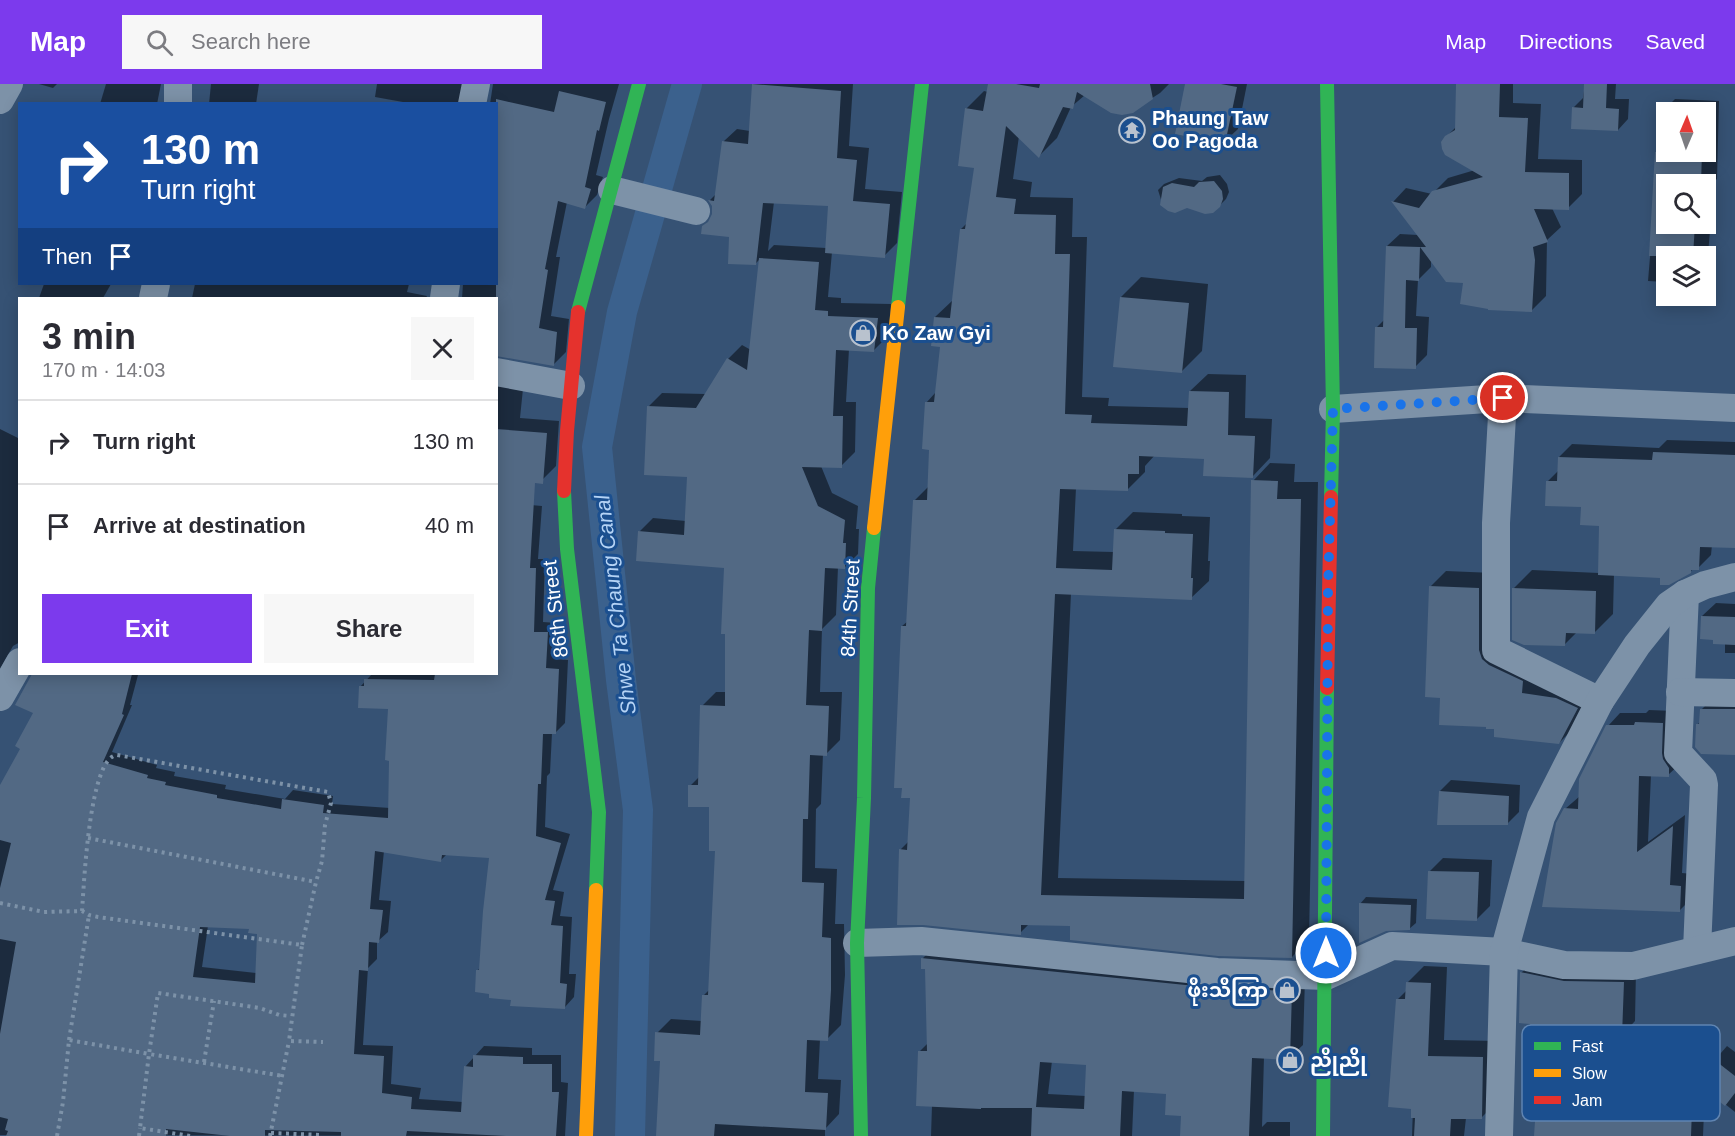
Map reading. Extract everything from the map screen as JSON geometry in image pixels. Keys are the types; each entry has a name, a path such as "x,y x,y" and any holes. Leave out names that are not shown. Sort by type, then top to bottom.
{"main road":[{"name":"86th Street","path":"586,1136 599,812 564,508 567,431 578,312 639,84"},
{"name":"84th Street","path":"861,1136 857,943 864,798 868,588 922,84"},
{"path":"1323,1136 1328,602 1333,409 1327,84"}],"street":[{"path":"0,100 9,84"},
{"path":"178,84 178,102"},
{"path":"472,102 476,84"},
{"path":"612,190 696,211"},
{"path":"498,372 571,386"},
{"path":"1333,409 1503,398 1735,408"},
{"path":"1503,398 1496,523 1496,650 1600,701"},
{"path":"1499,1136 1504,952 1541,817 1600,701 1637,645 1669,605 1685,594 1705,585 1735,577"},
{"path":"1685,594 1678,753 1703,780 1704,785 1697,950"},
{"path":"0,697 18,666"},
{"path":"1680,692 1735,693"},
{"path":"857,943 921,941 1217,972 1326,976 1392,946 1504,952 1564,965 1633,966 1735,941"}],"path":[{"path":"82,911 88,838 98,783 106,760 112,756 328,792 331,803 325,825 322,861 302,945 289,1041 271,1134 321,1135"},
{"path":"88,838 316,882"},
{"path":"0,903 44,912 82,911 88,915 302,945"},
{"path":"57,1136 88,915"},
{"path":"139,1136 158,993 260,1008 279,1015 291,1016"},
{"path":"204,1062 214,1001"},
{"path":"69,1040 283,1076"},
{"path":"289,1041 323,1042"},
{"path":"140,1128 190,1136"}],"building":[{"path":"752,84 841,91 837,158 857,160 853,201 890,204 885,258 825,253 828,206 763,203 756,265 728,264 729,237 701,234 702,226 708,222 712,214 712,206 708,200 714,201 722,141 748,144"},
{"path":"988,84 1016,84 1039,88 1040,84 1150,84 1153,99 1133,113 1122,115 1111,113 1077,92 1073,109 1063,107 1039,158 1006,126 996,197 1016,199 1014,214 1056,215 1055,254 1070,254 1065,414 1092,415 1091,423 1187,426 1189,391 1229,392 1228,435 1255,436 1253,478 1203,476 1204,459 1139,456 1139,474 1128,474 1128,491 1060,489 1056,568 1112,570 1114,529 1193,534 1192,600 1055,594 1041,895 1244,899 1251,480 1278,481 1277,499 1301,499 1292,958 1218,956 1070,940 1070,926 1021,925 1021,935 923,925 897,925 899,849 907,850 910,798 901,798 902,788 894,788 901,626 906,626 913,500 927,500 929,450 922,449 925,402 934,402 940,347 931,346 934,317 950,318 960,229 965,229 974,168 958,166 965,108 983,111"},
{"path":"1185,84 1221,84 1237,87 1225,144 1175,134"},
{"path":"1456,84 1500,84 1499,117 1528,118 1525,172 1569,173 1569,210 1534,209 1548,242 1533,247 1535,260 1532,312 1488,310 1460,304 1463,283 1446,282 1420,247 1426,247 1391,201 1419,208 1432,191 1483,177 1445,155 1442,149 1441,142 1445,136 1455,130"},
{"path":"1584,84 1607,84 1606,108 1619,109 1618,131 1571,129 1572,107 1583,108"},
{"path":"559,91 606,102 599,131 597,130 585,187 591,189 585,209 558,201 545,269 548,270 539,328 557,332 554,366 498,356 496,285 498,285 498,102 496,99 554,112"},
{"path":"1655,152 1656,162 1702,162 1701,174 1656,174 1656,234 1694,234 1694,246 1656,246 1656,256 1649,256"},
{"path":"1214,181 1222,191 1223,199 1220,207 1213,213 1205,214 1187,208 1175,213 1160,205 1163,187 1172,183 1194,187 1199,182"},
{"path":"1386,246 1420,247 1419,281 1406,280 1405,328 1417,328 1416,369 1374,368 1375,327 1383,327"},
{"path":"759,258 819,262 815,310 828,311 828,316 878,318 874,352 836,350 833,416 843,416 842,468 802,467 818,506 845,520 843,543 846,543 845,569 825,568 822,631 809,630 806,705 829,706 827,756 810,755 808,819 803,819 802,882 824,883 822,937 831,938 828,1041 807,1040 805,1092 828,1093 826,1130 715,1124 714,1136 656,1136 660,1061 654,1061 655,1032 700,1035 702,995 708,995 715,851 709,851 709,807 688,807 688,785 698,785 700,705 725,706 725,634 721,634 724,568 636,561 638,531 684,535 687,477 644,475 647,406 696,408 727,358 747,370"},
{"path":"1120,297 1189,303 1182,373 1113,367"},
{"path":"498,429 547,433 543,484 535,483 530,568 536,568 534,632 548,632 546,668 559,669 556,734 543,734 536,836 561,843 545,900 555,901 551,925 563,926 560,983 567,984 565,1009 510,1006 511,1000 489,998 489,994 475,992 489,858 442,855 441,862 375,851 370,909 383,910 379,943 369,942 368,971 359,970 354,1054 384,1056 382,1093 412,1097 411,1109 461,1112 464,1066 473,1067 473,1055 523,1057 523,1064 552,1064 552,1092 559,1092 556,1136 407,1131 406,1136 341,1136 341,1132 265,1130 265,1136 230,1136 166,1129 166,1136 6,1136 8,1119 0,1117 0,1034 16,942 0,939 0,888 11,843 0,840 0,785 20,749 15,746 33,713 15,705 31,675 132,675 122,714 124,715 103,762 148,775 147,778 166,782 165,785 217,795 217,798 281,809 282,799 324,805 323,813 388,818 389,761 385,760 388,709 358,708 359,686 364,686 364,679 434,680 435,675 498,675","holes":["200,927 249,929 248,933 257,934 255,983 193,977"]},
{"path":"1653,452 1735,455 1735,548 1700,547 1699,570 1691,570 1691,573 1669,585 1660,585 1660,578 1598,575 1599,526 1580,525 1581,507 1545,506 1546,481 1557,481 1558,457 1652,460"},
{"path":"1429,586 1479,588 1479,650 1482,659 1489,665 1523,681 1522,693 1556,698 1578,708 1559,744 1494,737 1494,729 1486,729 1486,727 1439,725 1440,698 1425,697"},
{"path":"1512,588 1596,591 1595,634 1566,633 1565,646 1524,645 1512,640"},
{"path":"1701,616 1735,617 1735,645 1713,644 1713,640 1700,639"},
{"path":"1700,709 1735,709 1735,755 1701,754 1695,747 1696,724 1699,724"},
{"path":"1635,722 1663,723 1662,753 1669,768 1669,777 1639,776 1637,852 1673,826 1670,885 1681,886 1680,912 1542,907 1556,823 1564,808 1578,809 1579,779 1606,725 1634,725"},
{"path":"1439,791 1509,796 1508,825 1437,825"},
{"path":"1428,871 1479,872 1477,921 1426,919"},
{"path":"1359,903 1411,905 1410,930 1386,931 1359,943"},
{"path":"921,958 1215,988 1292,991 1290,1060 1252,1058 1249,1136 1180,1136 1181,1116 1165,1115 1166,1094 1122,1091 1120,1136 1031,1136 1032,1108 981,1109 916,1106 918,1051 927,1051 925,969 921,969","holes":["1040,1062 1086,1065 1084,1109 1036,1107"]},
{"path":"1520,972 1564,981 1624,982 1622,1025 1519,1023"},
{"path":"1406,982 1431,983 1428,1056 1483,1057 1482,1119 1451,1119 1450,1136 1414,1136 1415,1118 1411,1118 1411,1109 1388,1107 1396,999 1405,999"},
{"path":"1720,1064 1735,1076 1735,1093 1725,1106 1720,1102"},
{"path":"1535,1121 1692,1121 1691,1136 1534,1136"}],"waterway":[{"name":"Shwe Ta Chaung Canal","path":"630,1136 638,810 621,680 597,447 622,312 687,84"}],"traffic: fast":[{"path":"578,312 639,84"},
{"path":"898,307 922,84"},
{"path":"1327,84 1333,409 1331,497"},
{"path":"564,491 567,549 599,812 596,890"},
{"path":"861,1136 857,943 864,798 868,588 874,528"},
{"path":"1323,1136 1327,688"}],"traffic: slow":[{"path":"874,528 898,307"},
{"path":"586,1136 596,890"}],"traffic: jam":[{"path":"564,491 578,312"},
{"path":"1327,688 1331,497"}],"place":[{"name":"Phaung Taw Oo Pagoda","path":"1132,130"},
{"name":"Ko Zaw Gyi","path":"863,333"},
{"name":"ဖိုးသိကြာ","path":"1287,990"},
{"name":"ညိုညို","path":"1290,1060"}],"route":[{"path":"1326,953 1328,591 1333,409 1503,398"}]}
